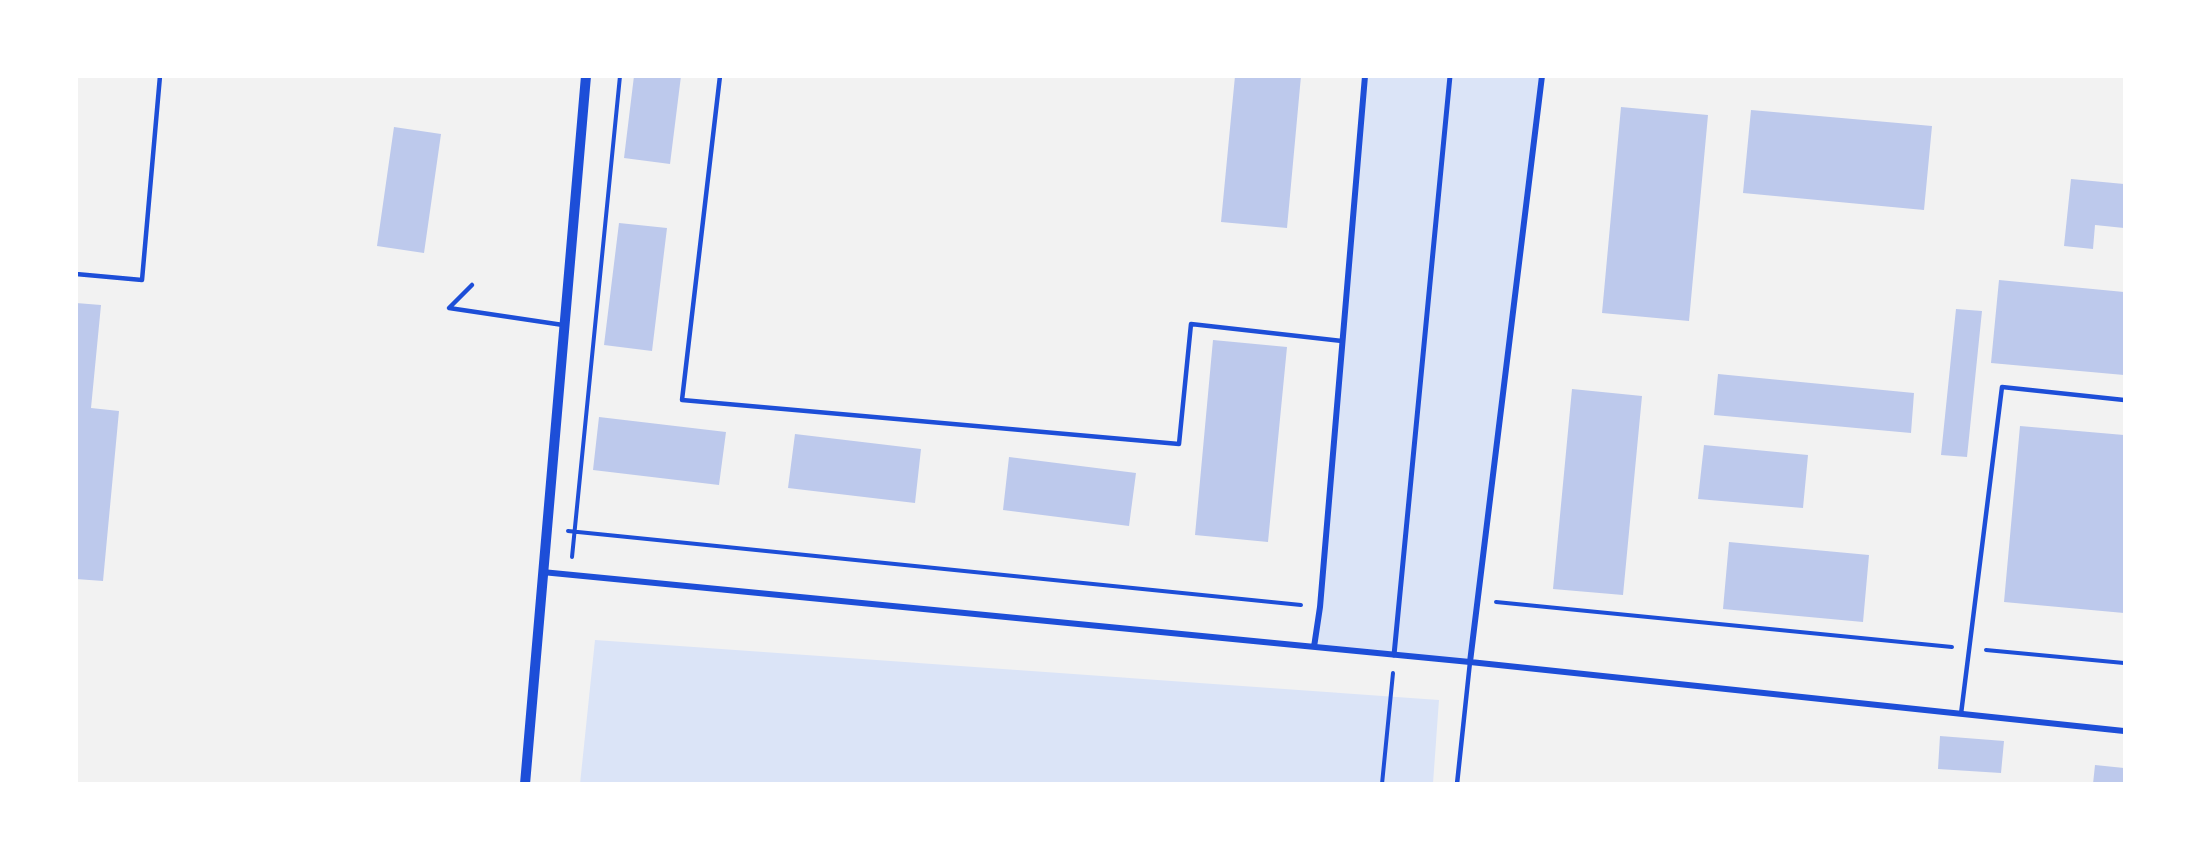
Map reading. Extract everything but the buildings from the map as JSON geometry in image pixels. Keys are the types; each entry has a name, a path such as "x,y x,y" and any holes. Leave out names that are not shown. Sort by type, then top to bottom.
{"street":[{"path":"525,783 541,572 586,76"},
{"path":"1314,647 1320,607 1365,76"},
{"path":"1394,655 1450,76"},
{"path":"1470,662 1542,76"},
{"path":"541,572 1470,662 2124,731"}],"lane":[{"path":"76,274 142,280 160,76"},
{"path":"720,76 682,400 1179,444 1191,324 1342,341"},
{"path":"472,285 449,308 563,325"},
{"path":"1961,714 2002,387 2124,399"},
{"path":"1457,783 1470,662"}],"path":[{"path":"569,575 576,532 620,76"},
{"path":"545,529 1320,607"},
{"path":"1478,600 1964,648"},
{"path":"1975,649 2124,663"},
{"path":"1382,783 1394,655"}],"shaded area":[{"path":"1365,77 1542,77 1470,662 1314,647"},
{"path":"595,640 1439,700 1433,783 580,784"}]}
